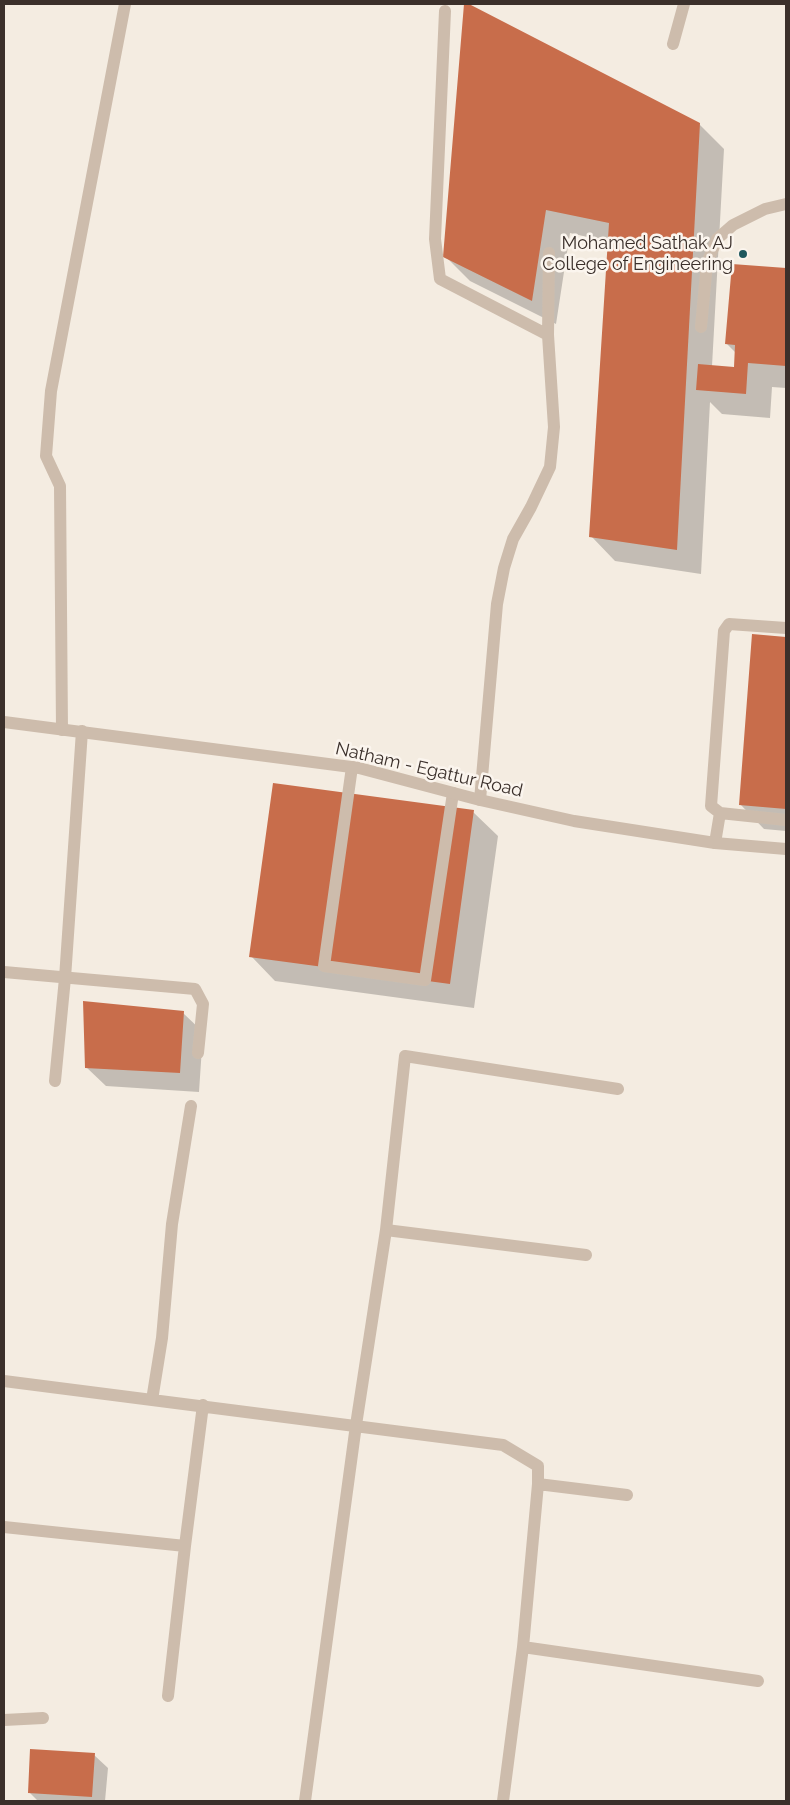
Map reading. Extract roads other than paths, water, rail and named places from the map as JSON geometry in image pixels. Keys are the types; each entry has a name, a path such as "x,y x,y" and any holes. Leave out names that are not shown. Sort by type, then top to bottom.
{"street":[{"path":"62,730 60,486 46,456 51,391 125,4"},
{"path":"674,44 684,4"},
{"path":"445,11 435,239 440,279 548,335"},
{"path":"701,327 706,263 717,239 741,221 765,209 786,204"},
{"path":"480,800 497,604 504,568 513,539 550,467 554,427 548,335 549,253"},
{"path":"786,628 729,624 724,631 711,806 720,813 786,820"},
{"name":"Natham - Egattur Road","path":"4,722 352,767 480,800 574,821 715,843 786,848"},
{"path":"55,1081 65,978 82,731"},
{"path":"352,767 324,966 425,980 453,793"},
{"path":"715,843 720,813"},
{"path":"4,972 195,989 203,1004 198,1053"},
{"path":"306,1801 356,1425 386,1230 405,1056 618,1089"},
{"path":"152,1400 162,1338 172,1224 191,1106"},
{"path":"386,1230 586,1255"},
{"path":"4,1381 203,1405 504,1446 538,1466 523,1647 503,1801"},
{"path":"168,1696 203,1405"},
{"path":"538,1484 627,1495"},
{"path":"4,1527 185,1546"},
{"path":"523,1647 758,1681"},
{"path":"4,1720 43,1718"}],"place":[{"name":"Mohamed Sathak AJ College of Engineering","path":"743,254"}]}
